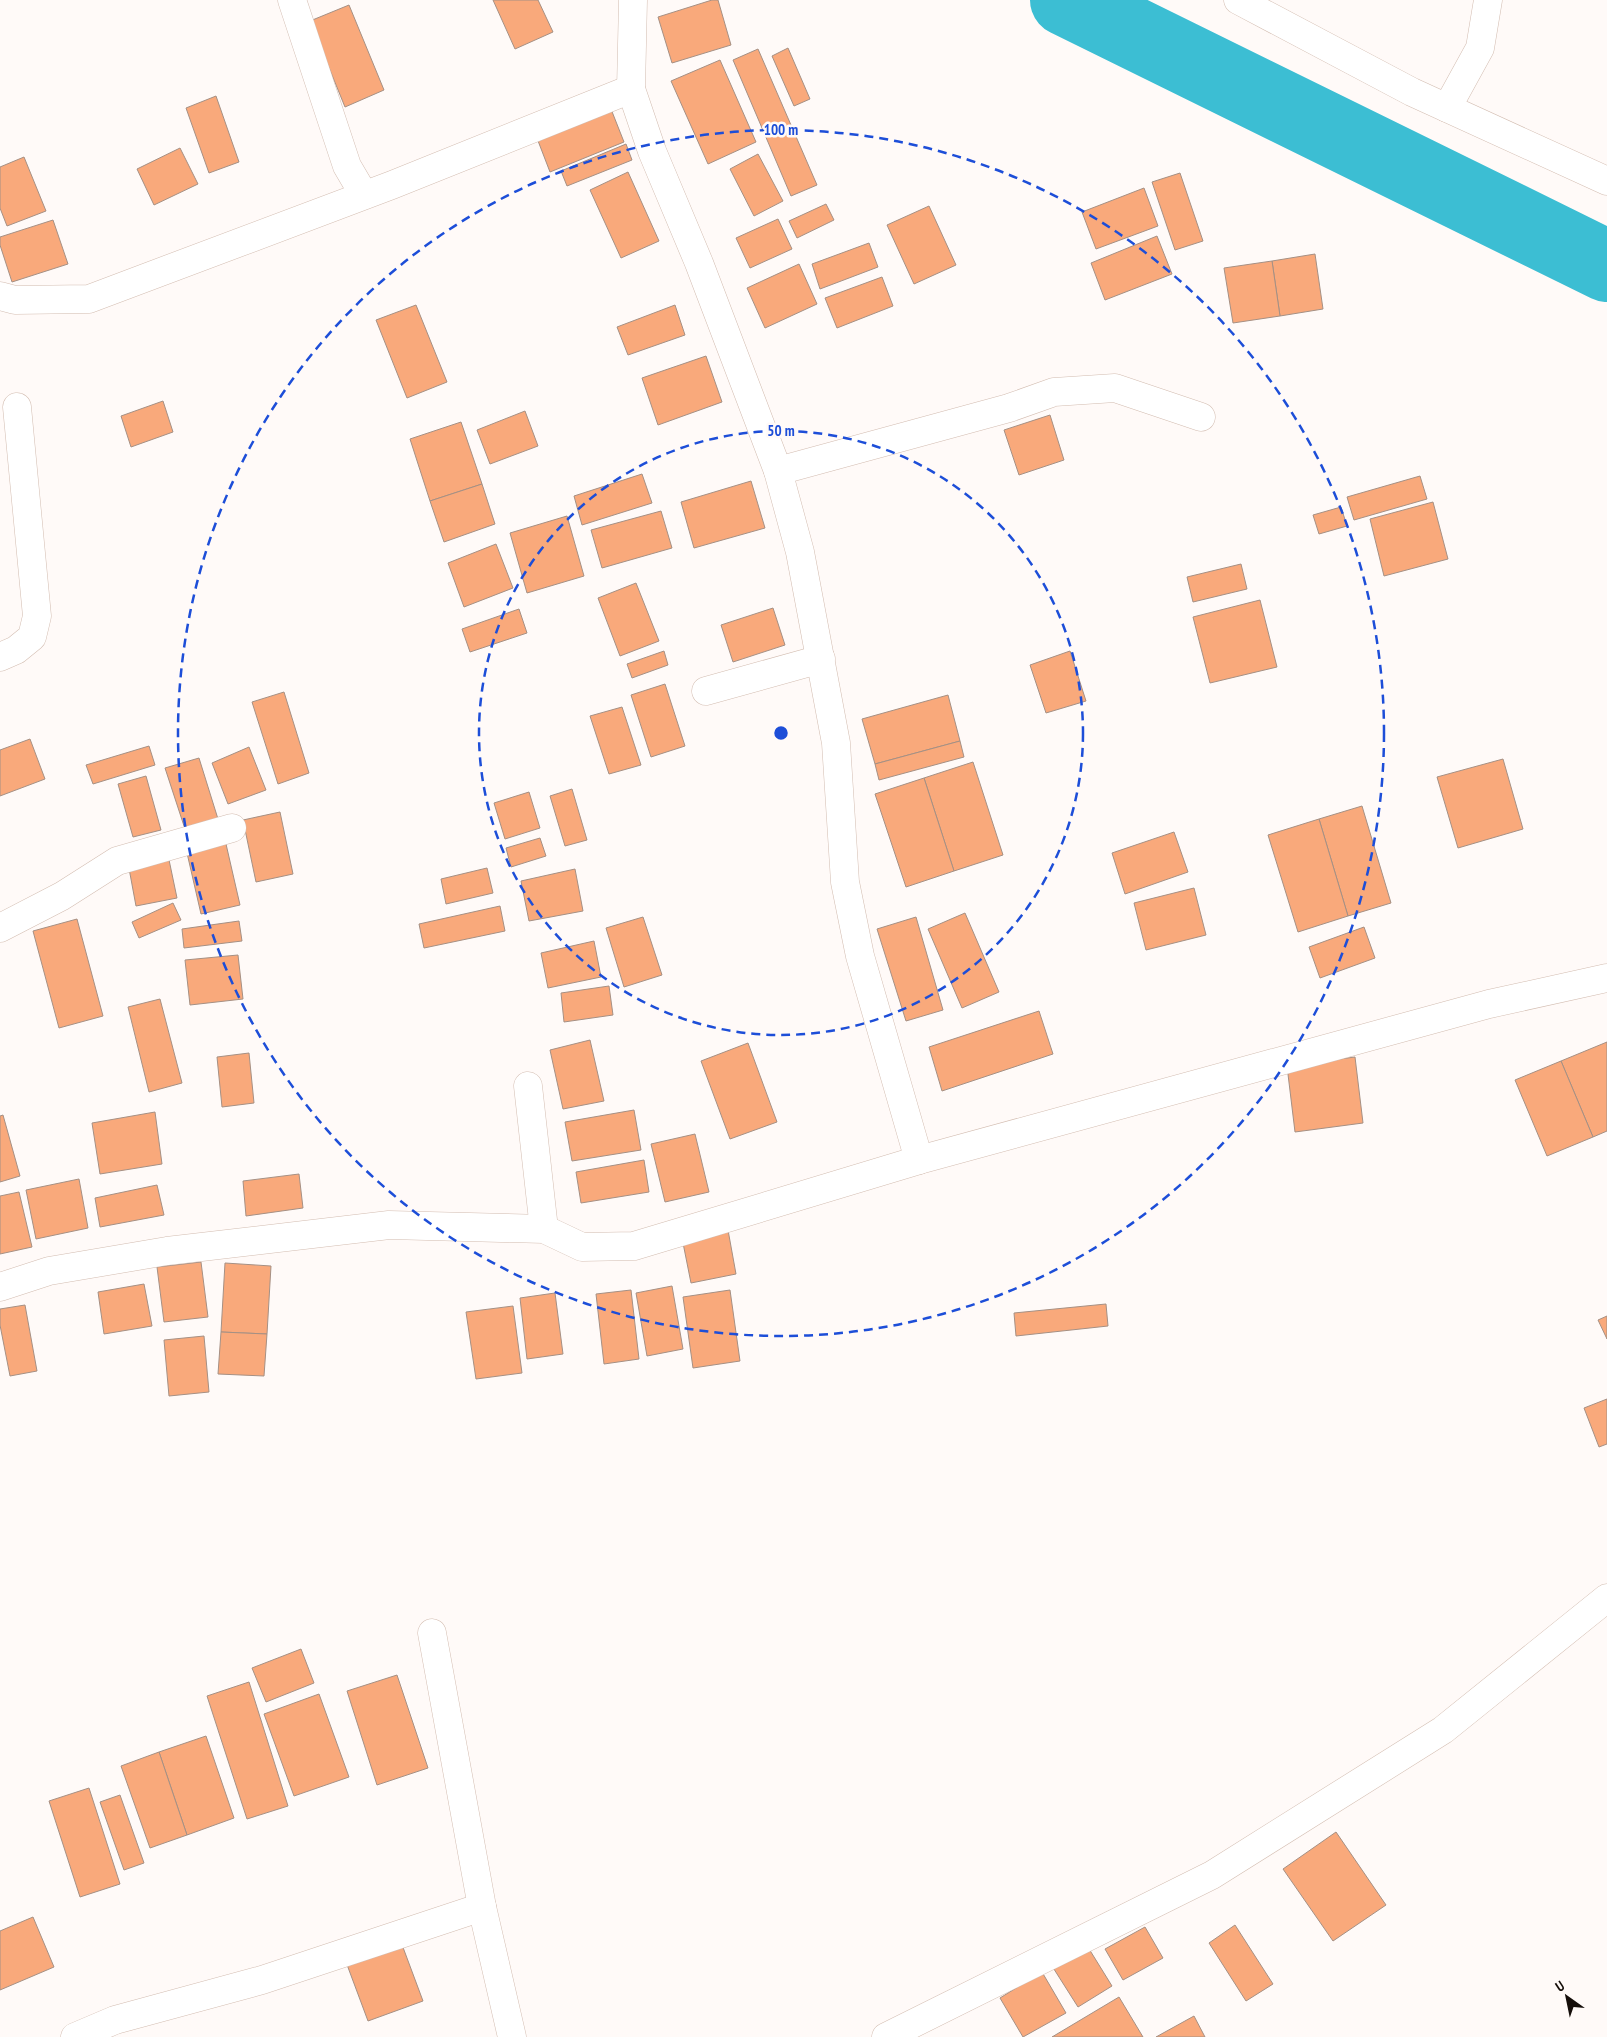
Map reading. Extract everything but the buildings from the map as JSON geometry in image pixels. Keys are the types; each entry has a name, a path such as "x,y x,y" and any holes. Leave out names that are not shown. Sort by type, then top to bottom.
{"street":[{"path":"292,0 347,166 364,195"},
{"path":"632,0 631,89 652,151 698,263 778,471 800,552 836,743 845,882 860,956 919,1160"},
{"path":"1238,0 1412,92 1607,182"},
{"path":"1447,108 1480,48 1488,0"},
{"path":"0,296 15,300 89,299 364,195 631,89"},
{"path":"778,471 1009,408 1054,392 1115,388 1201,417"},
{"path":"0,657 16,650 32,637 37,616 17,407"},
{"path":"706,691 821,659"},
{"path":"0,928 62,896 117,861 232,828"},
{"path":"0,1287 49,1271 167,1251 388,1225 544,1229 582,1246 634,1246 919,1160 1489,1004 1607,978"},
{"path":"528,1086 544,1229"},
{"path":"886,2037 1212,1875 1443,1730 1607,1598"},
{"path":"432,1633 482,1907 512,2037"},
{"path":"76,2037 115,2020 262,1980 482,1907"}],"waterway":[{"path":"1066,0 1607,266"}]}
